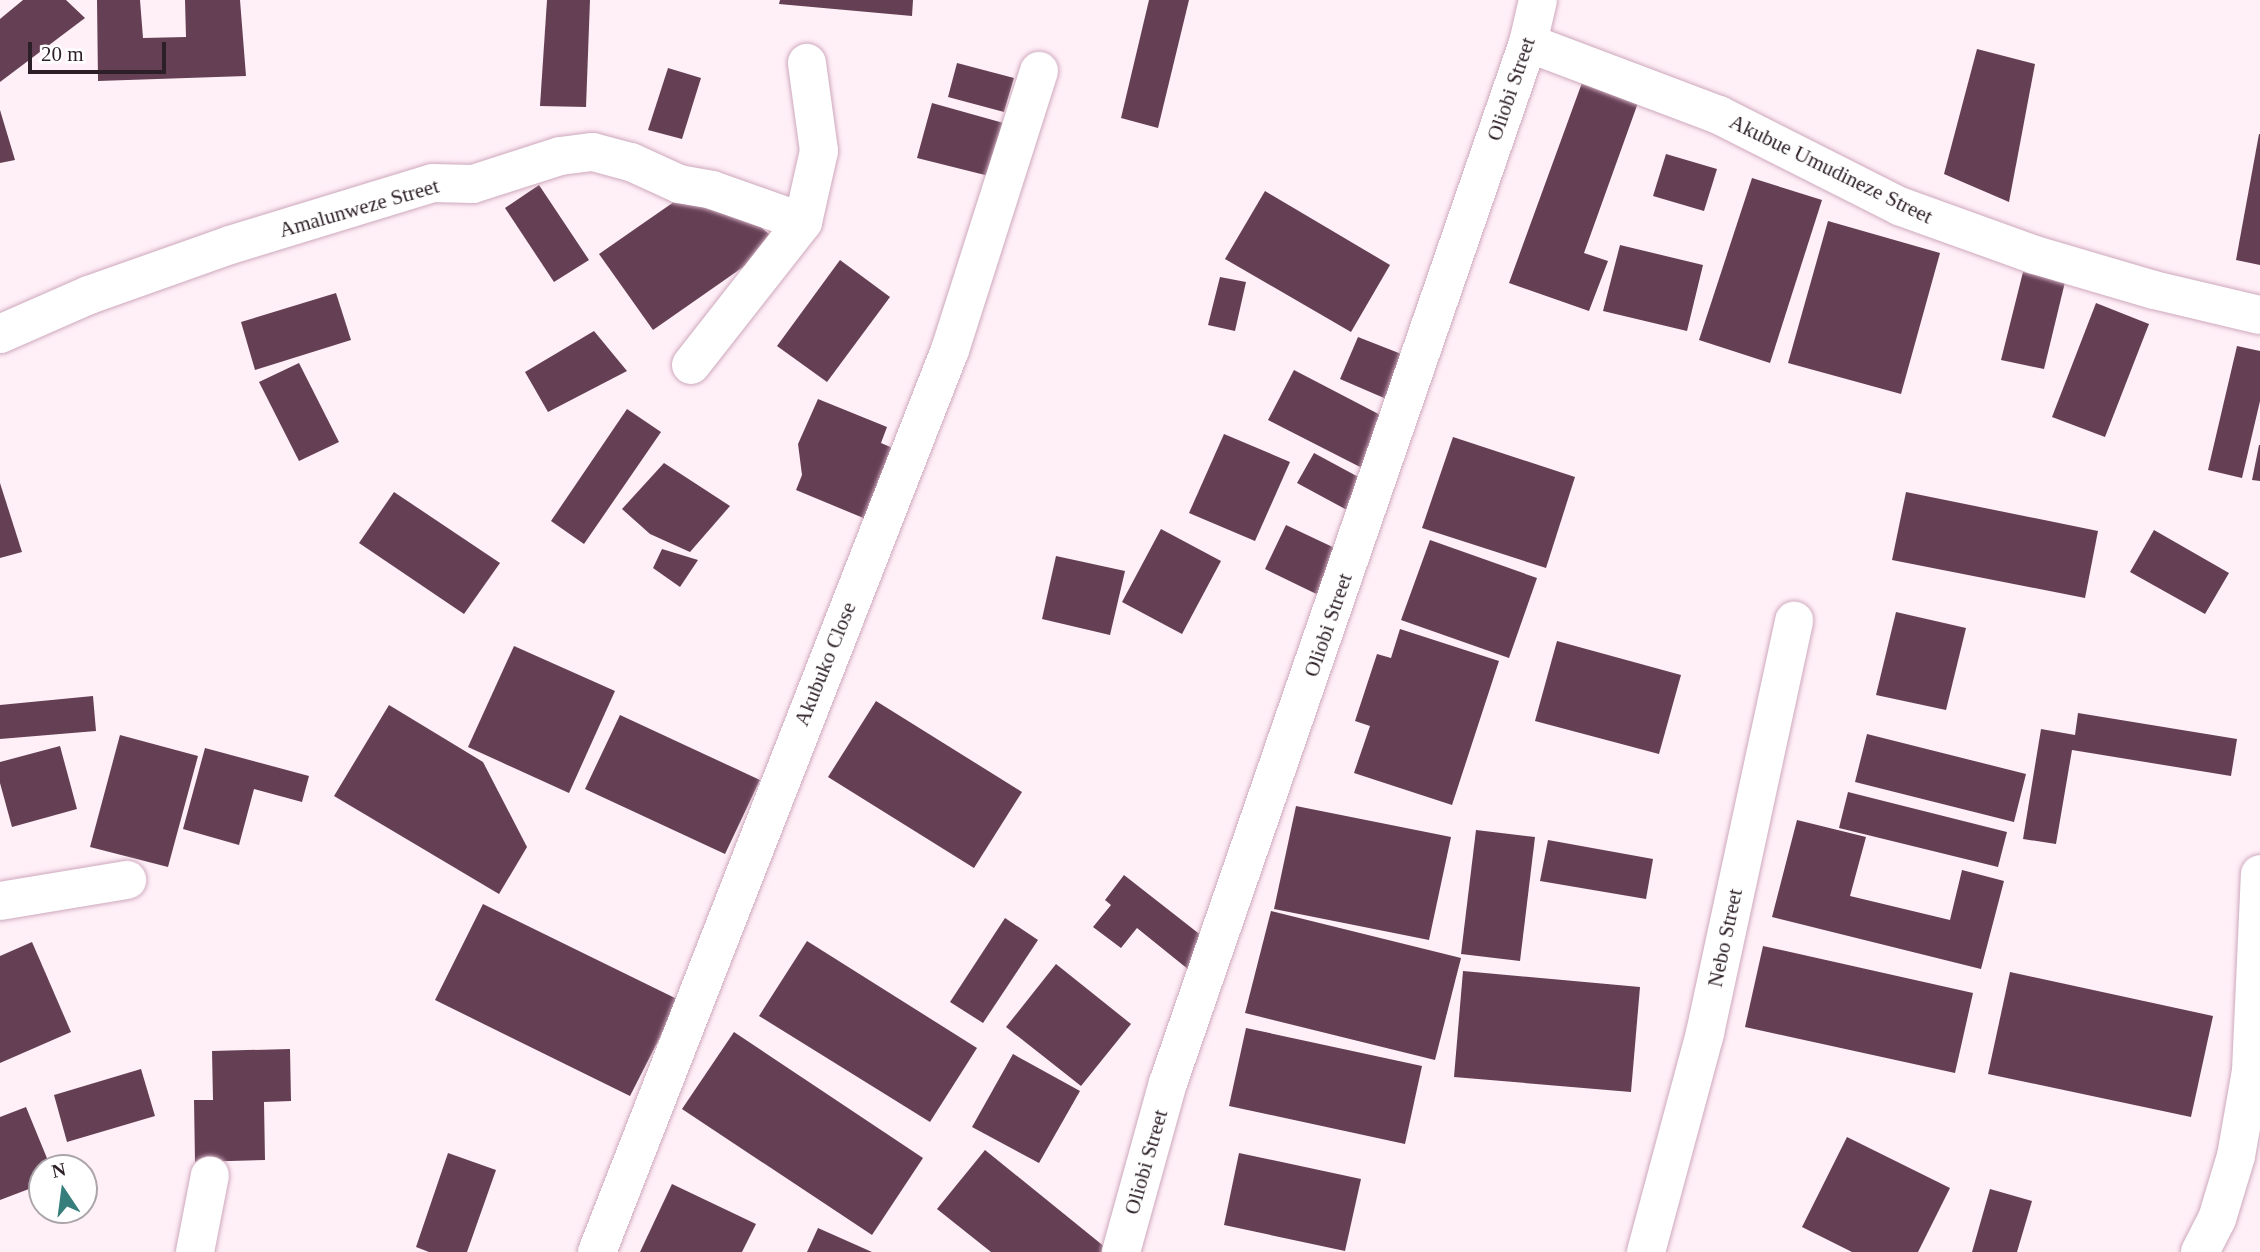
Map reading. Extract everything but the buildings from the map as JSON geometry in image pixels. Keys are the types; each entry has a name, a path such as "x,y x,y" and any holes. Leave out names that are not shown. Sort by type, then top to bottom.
{"street":[{"name":"Oliobi Street","path":"1122,1252 1168,1083 1528,43 1538,0"},
{"name":"Akubue Umudineze Street","path":"1528,43 1719,115 1899,206 2035,255 2154,290 2260,315"},
{"path":"691,365 803,222 819,151 807,64"},
{"name":"Akubuko Close","path":"597,1252 950,350 1040,71"},
{"name":"Amalunweze Street","path":"0,334 89,295 230,245 433,183 473,184 560,156 593,152 631,162 679,184 712,190 803,222"},
{"name":"Nebo Street","path":"1646,1252 1705,1033 1794,621"},
{"path":"2200,1252 2217,1219 2236,1156 2251,1070 2260,874"},
{"path":"0,901 127,880"},
{"path":"195,1252 201,1208 210,1175"}]}
